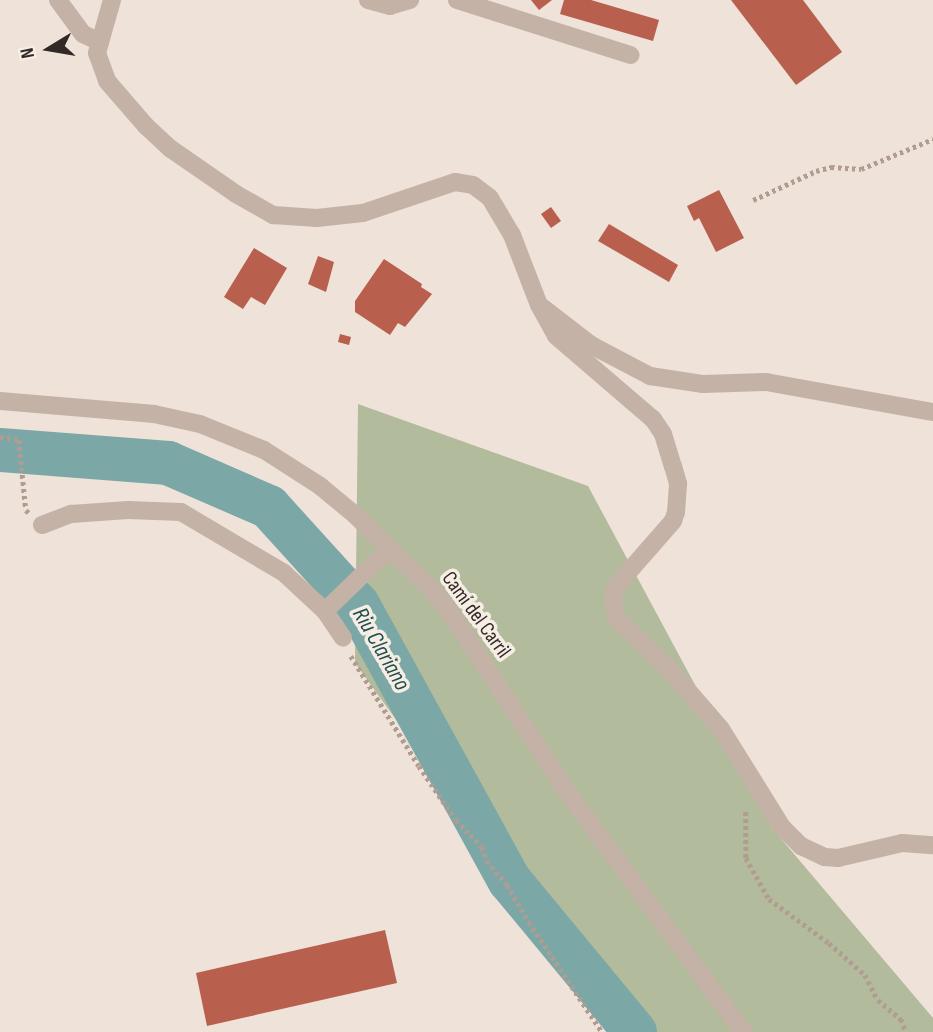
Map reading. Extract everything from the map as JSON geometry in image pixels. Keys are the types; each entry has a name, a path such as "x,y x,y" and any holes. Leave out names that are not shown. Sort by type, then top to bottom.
{"street":[{"path":"58,0 83,34 100,42"},
{"path":"113,0 97,53 107,81 146,126 188,162 273,215 289,218 336,217 363,213 455,182 480,189 497,206 512,235 539,305 556,336 571,352 653,419 663,434 674,466 678,484 673,521 616,586 613,596 617,618 669,669 721,729 782,827 801,846 825,857 838,858 902,844 933,845"},
{"path":"368,0 390,6 410,0"},
{"path":"457,0 630,55"},
{"path":"539,305 591,345 650,376 703,384 766,382 933,412"},
{"name":"Camí del Carril","path":"0,401 154,414 215,430 264,450 355,515 390,548 452,615 567,792 743,1032"},
{"path":"43,525 71,514 128,510 181,512 284,573 329,607 343,638"},
{"path":"329,607 363,578 390,548"}],"path":[{"path":"753,200 816,171 831,167 861,169 933,139"},
{"path":"0,437 19,440 26,510 43,525"},
{"path":"343,638 419,766 456,820 482,846 487,861 507,885 528,922 602,1032"},
{"path":"743,804 747,815 746,858 769,899 829,943 865,975 878,999 901,1018 906,1032"}],"green space":[{"path":"358,404 588,486 772,828 933,1018 933,1032 622,1032 355,663"}],"building":[{"path":"531,0 552,0 539,10"},
{"path":"564,0 591,0 659,20 653,41 560,14"},
{"path":"731,0 803,0 842,52 796,85"},
{"path":"719,190 744,238 716,252 699,218 694,221 687,206"},
{"path":"551,207 561,221 551,228 541,214"},
{"path":"609,224 678,265 669,282 598,241"},
{"path":"254,248 287,268 265,305 251,297 243,309 224,297"},
{"path":"318,256 334,262 326,292 308,284"},
{"path":"384,259 422,284 421,287 432,294 405,327 398,323 390,335 355,312 355,301"},
{"path":"340,334 351,337 349,345 338,342"},
{"path":"385,930 397,983 207,1026 196,973"}],"waterway":[{"name":"Riu Clariano","path":"0,450 168,463 269,507 358,605 510,881 635,1032"}]}
